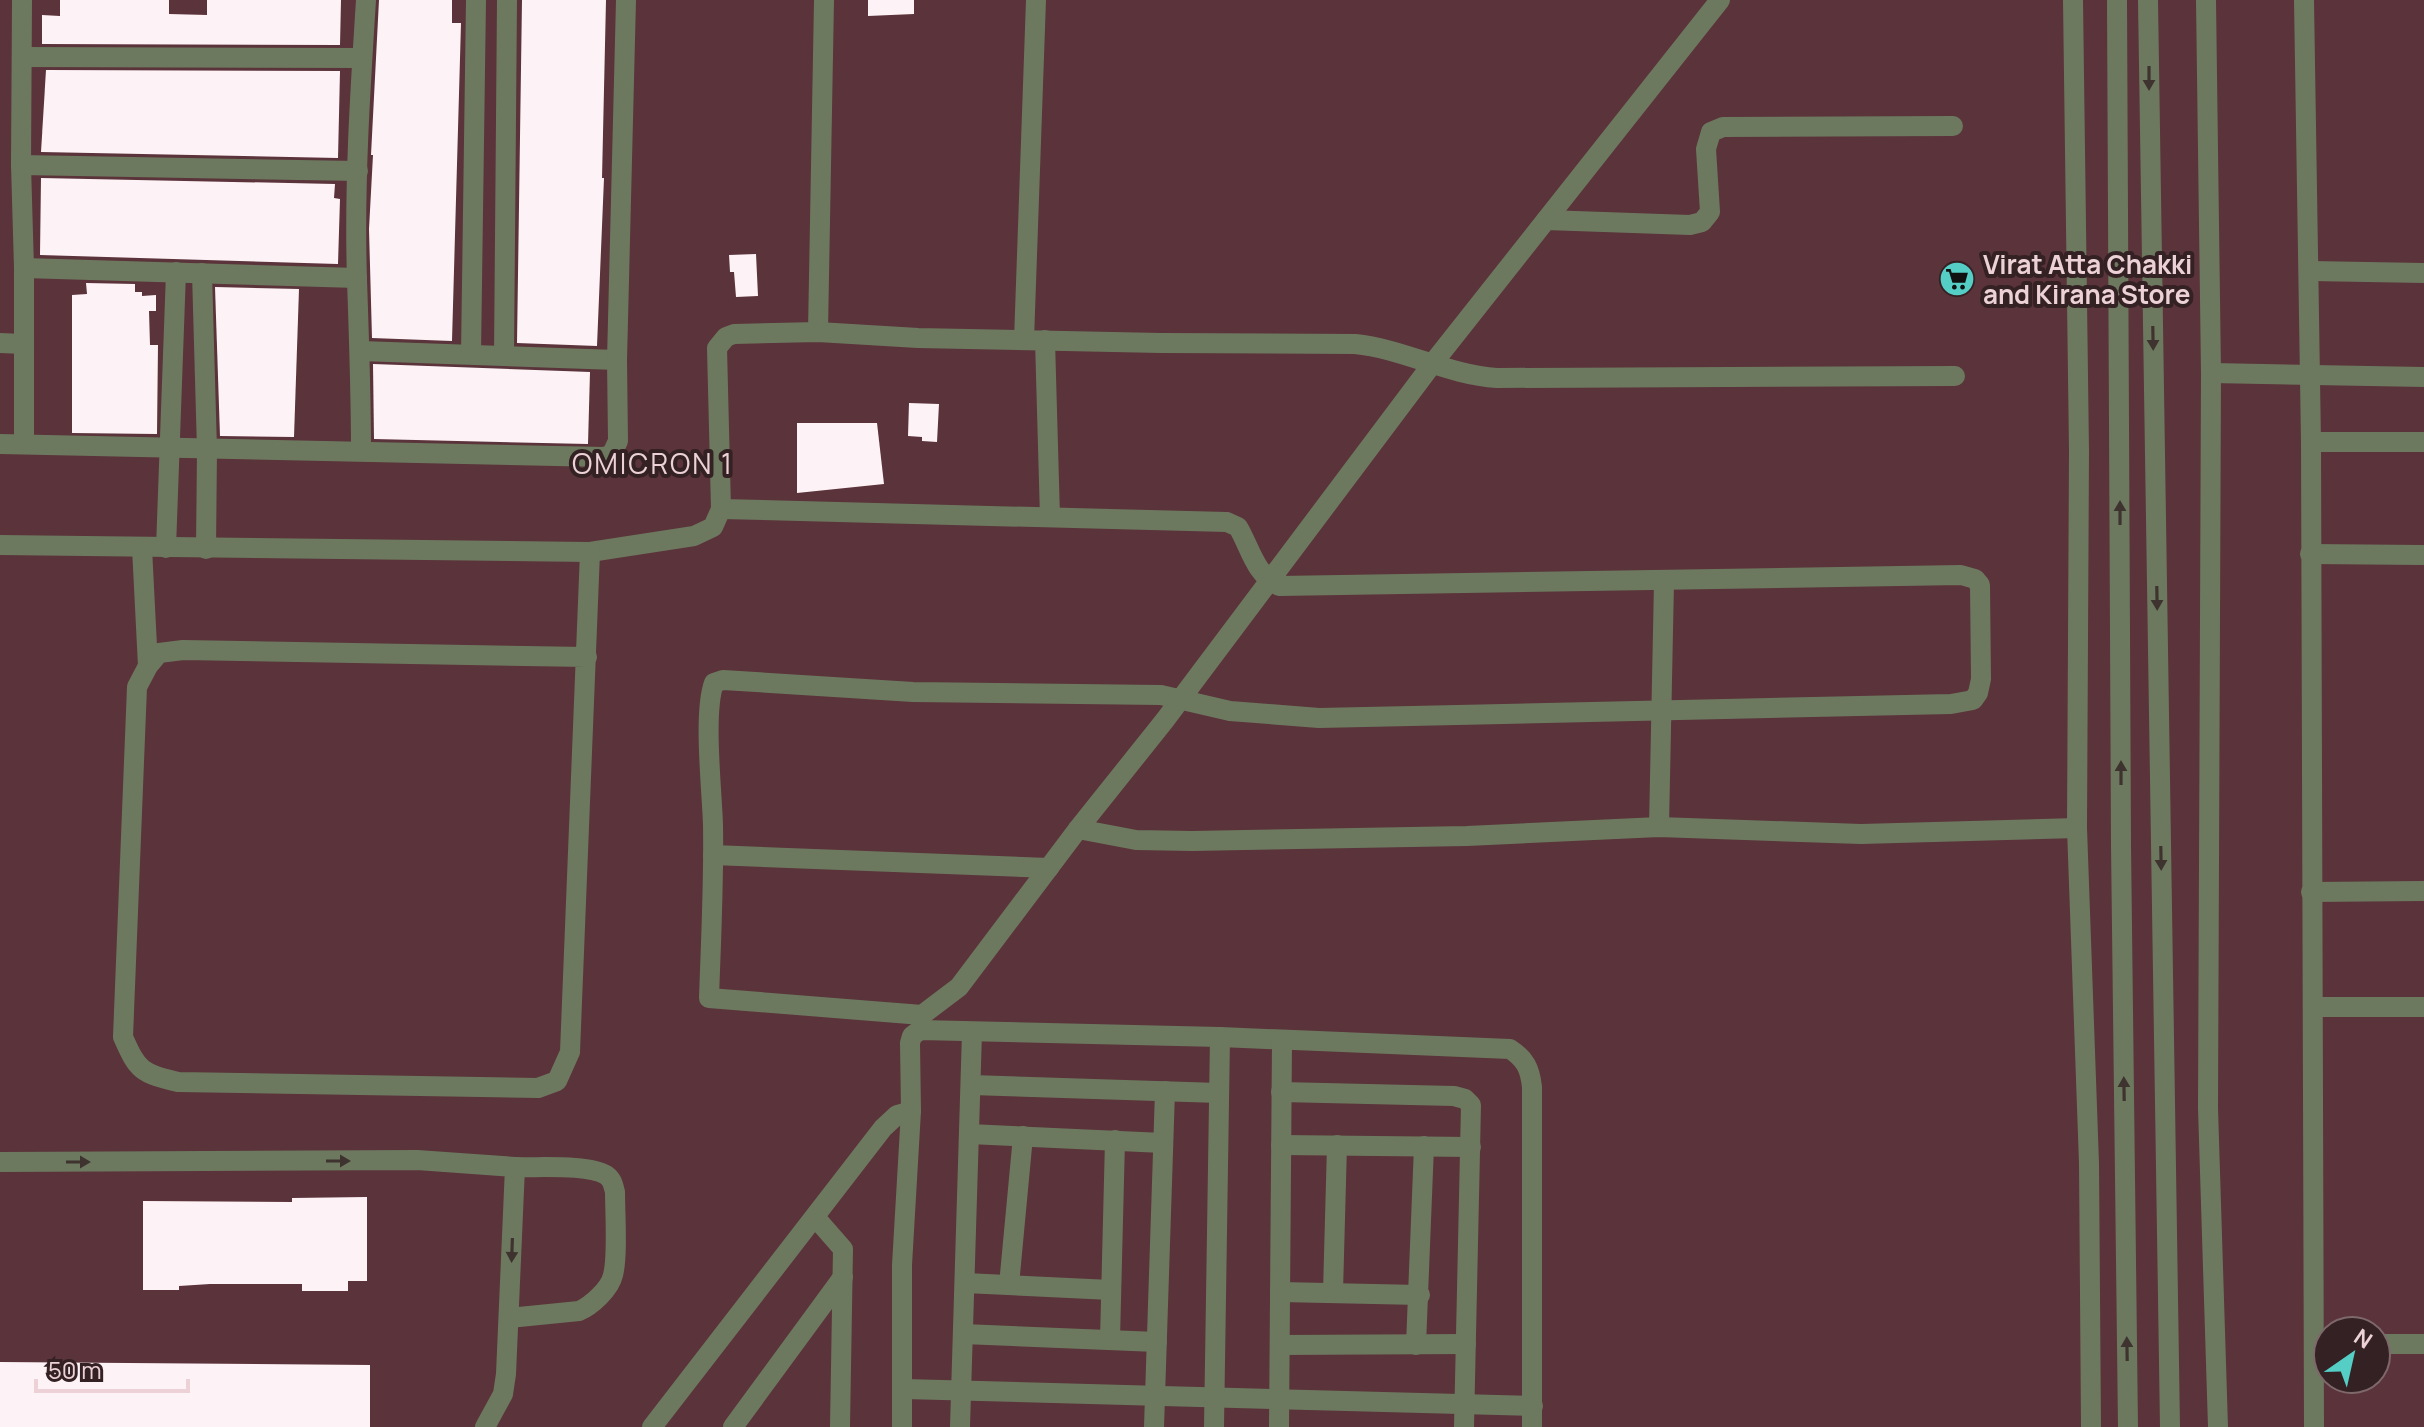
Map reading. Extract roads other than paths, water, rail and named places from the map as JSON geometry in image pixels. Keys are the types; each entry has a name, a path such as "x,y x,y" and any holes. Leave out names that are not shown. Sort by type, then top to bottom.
{"street":[{"path":"22,0 24,444"},
{"path":"361,450 358,171 366,0"},
{"path":"471,354 476,0"},
{"path":"504,356 507,0"},
{"path":"0,444 171,450 361,450 604,457 612,454 618,441 617,360 626,0"},
{"path":"818,332 824,0"},
{"path":"1024,340 1036,0"},
{"path":"721,509 1227,522 1238,527 1258,569 1269,581 1279,586 1961,575 1975,579 1980,585 1981,679 1973,700 1965,703 1309,718 1230,711 1179,698 1161,695 854,690 723,680 714,683 709,718 713,855 709,998 922,1015 959,987 1165,720 1179,698 1269,581 1433,363 1720,0"},
{"path":"2073,0 2079,451 2077,828 2089,1163 2091,1427"},
{"path":"2117,0 2121,845 2128,1427"},
{"path":"2148,0 2170,1427"},
{"path":"2206,0 2211,373 2208,1108 2216,1424"},
{"path":"2304,0 2310,271 2311,892 2320,1315"},
{"path":"22,57 362,58"},
{"path":"1546,220 1690,225 1702,222 1710,212 1706,149 1711,132 1723,127 1953,126"},
{"path":"21,165 358,171"},
{"path":"24,268 357,278"},
{"path":"2310,271 2424,273"},
{"path":"166,548 176,272"},
{"path":"202,273 207,450 206,549"},
{"path":"0,545 590,552 694,536 713,527 721,509 716,359 720,341 734,334 818,332 918,338 1355,344 1374,346 1478,377 1497,378 1955,376"},
{"path":"1045,340 1050,517"},
{"path":"0,343 23,344"},
{"path":"361,351 617,360"},
{"path":"2211,373 2424,377"},
{"path":"2311,442 2424,442"},
{"path":"142,548 148,666"},
{"path":"587,657 183,650 159,653 137,687 123,1037 136,1065 153,1076 178,1082 538,1088 557,1081 570,1052 587,657 590,552"},
{"path":"2310,554 2424,555 2424,570"},
{"path":"1659,827 1664,582"},
{"path":"1078,829 1136,840 1239,841 1467,836 1659,827 1861,834 2077,828"},
{"path":"713,855 1049,868"},
{"path":"2311,892 2424,891"},
{"path":"2313,1007 2424,1007"},
{"path":"902,1427 902,1265 912,1036 920,1030 1220,1037 1510,1049 1523,1058 1530,1072 1532,1087 1532,1417 1465,1405 904,1389"},
{"path":"960,1427 972,1032"},
{"path":"1214,1427 1220,1037"},
{"path":"1279,1427 1282,1040"},
{"path":"971,1085 1219,1093"},
{"path":"1154,1427 1165,1091"},
{"path":"1281,1092 1454,1096 1465,1099 1471,1105 1464,1427"},
{"path":"652,1427 891,1120 911,1111"},
{"path":"969,1134 1163,1143"},
{"path":"1009,1285 1023,1136"},
{"path":"1110,1340 1115,1140"},
{"path":"1281,1145 1471,1147"},
{"path":"1333,1292 1337,1145"},
{"path":"1416,1345 1424,1146"},
{"path":"0,1162 417,1160 591,1170 604,1174 612,1181 615,1192 613,1275 602,1292 579,1311 509,1318"},
{"path":"485,1427 503,1394 515,1167"},
{"path":"815,1217 843,1249 840,1427"},
{"path":"733,1427 843,1277"},
{"path":"965,1283 1111,1290"},
{"path":"1280,1292 1420,1295"},
{"path":"963,1334 1157,1342"},
{"path":"1280,1345 1466,1344"},
{"path":"2392,1344 2424,1344"},
{"path":"2314,1427 2317,1395"}],"place":[{"name":"Virat Atta Chakki and Kirana Store","path":"1957,279"}],"district":[{"name":"OMICRON 1","path":"653,463"}]}
